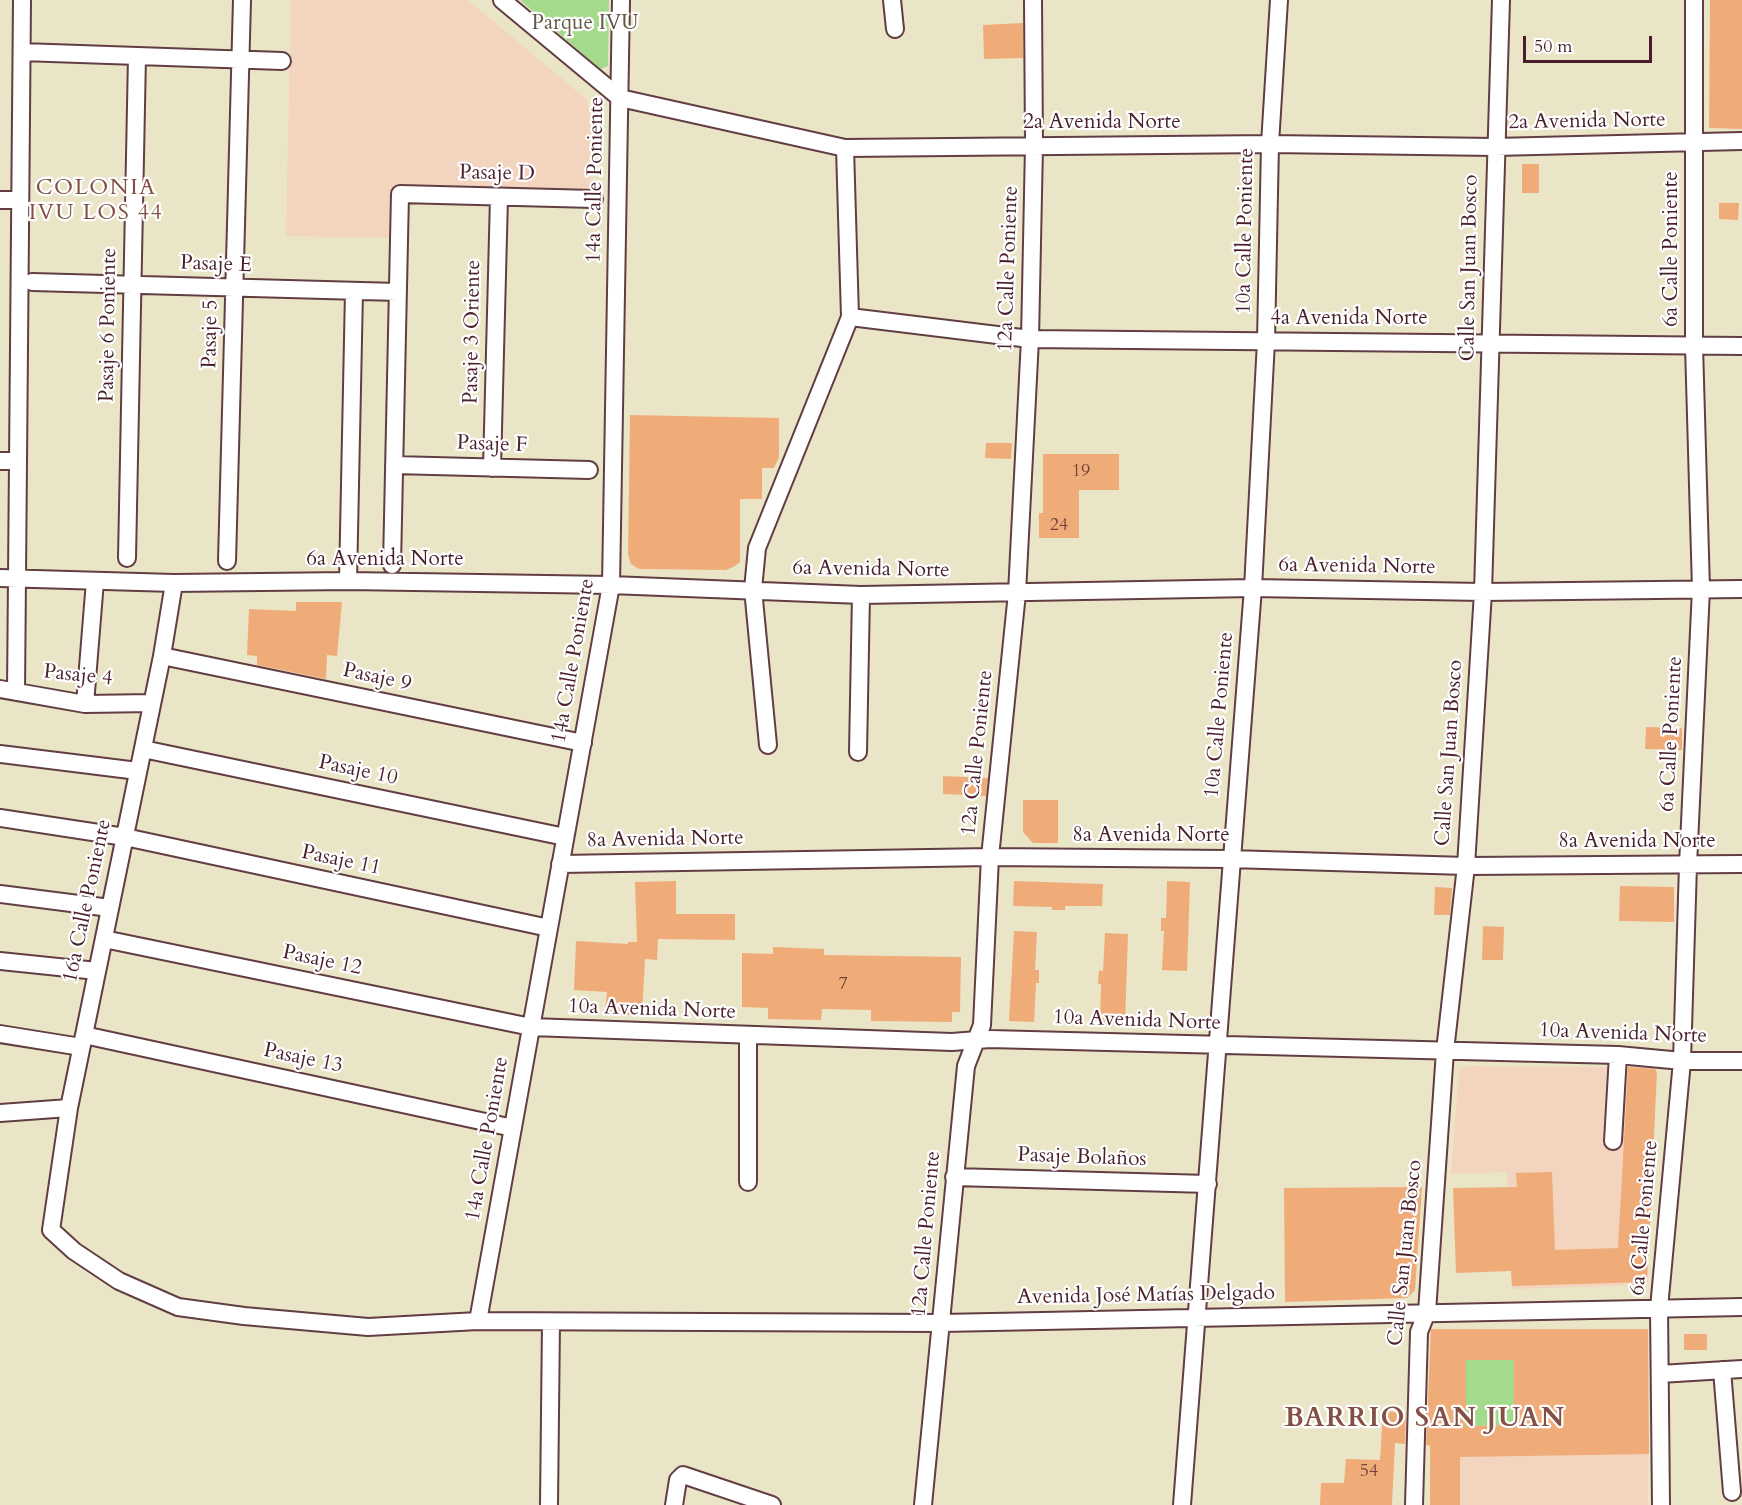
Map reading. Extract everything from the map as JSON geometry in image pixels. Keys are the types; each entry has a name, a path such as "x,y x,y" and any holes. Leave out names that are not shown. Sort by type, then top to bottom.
{"street":[{"path":"8,690 18,579 22,0"},
{"name":"Pasaje 5","path":"227,561 242,0"},
{"name":"2a Avenida Norte","path":"502,0 620,98 845,148 1270,144 1495,147 1742,141"},
{"name":"14a Calle Poniente","path":"478,1321 611,585 621,0"},
{"path":"892,0 895,29"},
{"name":"12a Calle Poniente","path":"923,1505 966,1066 982,1025 990,857 1017,593 1030,339 1034,146 1033,0"},
{"name":"10a Calle Poniente","path":"1182,1505 1208,1184 1230,859 1253,588 1266,341 1270,144 1279,0"},
{"name":"Calle San Juan Bosco","path":"1414,1505 1419,1332 1427,1312 1445,1051 1466,866 1483,591 1501,0"},
{"name":"6a Calle Poniente","path":"1661,1505 1659,1308 1682,1061 1688,865 1701,589 1694,346 1694,0"},
{"path":"22,52 282,61"},
{"name":"Pasaje 6 Poniente","path":"127,558 137,56"},
{"path":"768,745 753,589 757,548 849,317 845,148"},
{"name":"Pasaje D","path":"398,292 400,194 594,199"},
{"name":"Pasaje 3 Oriente","path":"492,468 499,197"},
{"path":"0,200 20,200"},
{"name":"Pasaje E","path":"32,282 398,292"},
{"path":"348,581 354,291"},
{"path":"392,565 398,292"},
{"name":"4a Avenida Norte","path":"849,317 1030,339 1742,346"},
{"path":"0,461 18,461"},
{"name":"Pasaje F","path":"394,465 589,470"},
{"name":"6a Avenida Norte","path":"0,579 174,583 348,581 611,585 861,595 1253,588 1483,591 1742,589"},
{"path":"85,704 95,581"},
{"name":"16a Calle Poniente","path":"51,1230 69,1108 162,656 174,583"},
{"path":"858,752 861,595"},
{"name":"Pasaje 9","path":"162,656 583,743"},
{"name":"Pasaje 4","path":"8,690 85,704 152,703"},
{"name":"Pasaje 10","path":"142,749 565,837"},
{"path":"0,754 138,771"},
{"name":"Pasaje 11","path":"0,818 125,837 549,928"},
{"name":"8a Avenida Norte","path":"560,864 990,857 1230,859 1466,866 1742,864"},
{"path":"0,894 110,908"},
{"name":"Pasaje 12","path":"104,939 531,1027"},
{"path":"0,961 97,971"},
{"name":"10a Avenida Norte","path":"531,1027 952,1042 977,1039 1618,1055 1682,1061 1742,1061"},
{"path":"0,1034 83,1041"},
{"path":"748,1036 748,1182"},
{"name":"Pasaje 13","path":"83,1041 513,1128"},
{"path":"1613,1141 1618,1055"},
{"path":"0,1130 1,1113 69,1108"},
{"name":"Pasaje Bolaños","path":"954,1177 1208,1184"},
{"name":"Avenida José Matías Delgado","path":"51,1230 74,1251 118,1281 178,1307 244,1316 368,1327 478,1321 942,1323 1742,1307"},
{"path":"549,1505 551,1322"},
{"path":"1660,1374 1742,1369"},
{"path":"1722,1370 1732,1492"},
{"path":"674,1505 678,1480 683,1475 772,1505"}],"shaded area":[{"path":"291,0 468,0 586,99 592,117 590,195 390,190 389,238 286,236"},
{"path":"1465,1066 1650,1067 1656,1070 1647,1285 1512,1289 1507,1172 1451,1174 1459,1070"},
{"path":"1430,1329 1648,1329 1648,1505 1430,1505"}],"green space":[{"name":"Parque IVU","path":"520,0 609,0 608,66 601,69 598,67"},
{"path":"1466,1360 1514,1360 1514,1425 1466,1426"}],"building":[{"path":"1710,0 1742,0 1742,129 1709,128"},
{"path":"1023,23 1023,58 984,59 983,25"},
{"path":"1522,164 1539,164 1539,193 1522,193"},
{"path":"1719,203 1739,203 1738,220 1719,219"},
{"path":"630,415 779,418 779,457 774,468 762,468 762,499 740,499 740,562 735,566 726,570 639,569 631,564 628,555"},
{"path":"986,443 1012,443 1011,459 985,458"},
{"path":"1043,454 1119,454 1119,490 1079,490 1079,538 1039,538 1039,513 1043,513"},
{"path":"296,602 342,602 337,656 327,655 326,679 257,665 257,656 247,655 249,609 296,611"},
{"path":"1646,727 1682,728 1682,750 1645,749"},
{"path":"943,776 988,778 986,796 943,794"},
{"path":"1023,800 1058,800 1058,843 1033,843 1023,832"},
{"path":"676,881 676,914 735,914 735,940 658,939 657,960 645,959 642,1016 605,1013 607,992 574,990 576,941 628,944 628,942 637,942 635,882"},
{"path":"1014,881 1103,884 1102,906 1065,906 1065,910 1052,910 1052,907 1013,906"},
{"path":"1167,881 1190,882 1187,971 1162,970 1164,931 1161,931 1161,918 1166,918"},
{"path":"1620,886 1674,887 1674,922 1619,921"},
{"path":"1435,887 1452,888 1450,915 1434,915"},
{"path":"1483,926 1504,927 1503,960 1482,960"},
{"path":"1014,931 1037,932 1035,970 1039,970 1039,983 1036,983 1034,1022 1009,1021"},
{"path":"1105,933 1128,934 1125,1024 1100,1023 1101,984 1098,984 1099,970 1103,971"},
{"path":"773,947 824,949 824,955 961,957 960,1012 952,1012 952,1022 871,1021 871,1010 822,1009 821,1020 768,1019 768,1008 742,1007 742,953 773,954"},
{"path":"1628,1067 1655,1069 1657,1073 1647,1282 1512,1286 1511,1271 1456,1273 1453,1188 1517,1187 1516,1173 1552,1172 1555,1250 1618,1248"},
{"path":"1422,1187 1415,1290 1407,1298 1285,1302 1284,1188"},
{"path":"1431,1329 1648,1329 1649,1454 1460,1457 1460,1505 1430,1505 1430,1446 1426,1445","holes":["1466,1360 1514,1360 1514,1425 1466,1426"]},
{"path":"1684,1334 1707,1334 1707,1350 1684,1350"},
{"path":"1383,1411 1406,1413 1405,1444 1395,1443 1392,1505 1320,1505 1321,1483 1344,1483 1346,1459 1380,1460"}],"district":[{"name":"COLONIA IVU LOS 44","path":"96,202"},
{"name":"BARRIO SAN JUAN","path":"1425,1420"}]}
